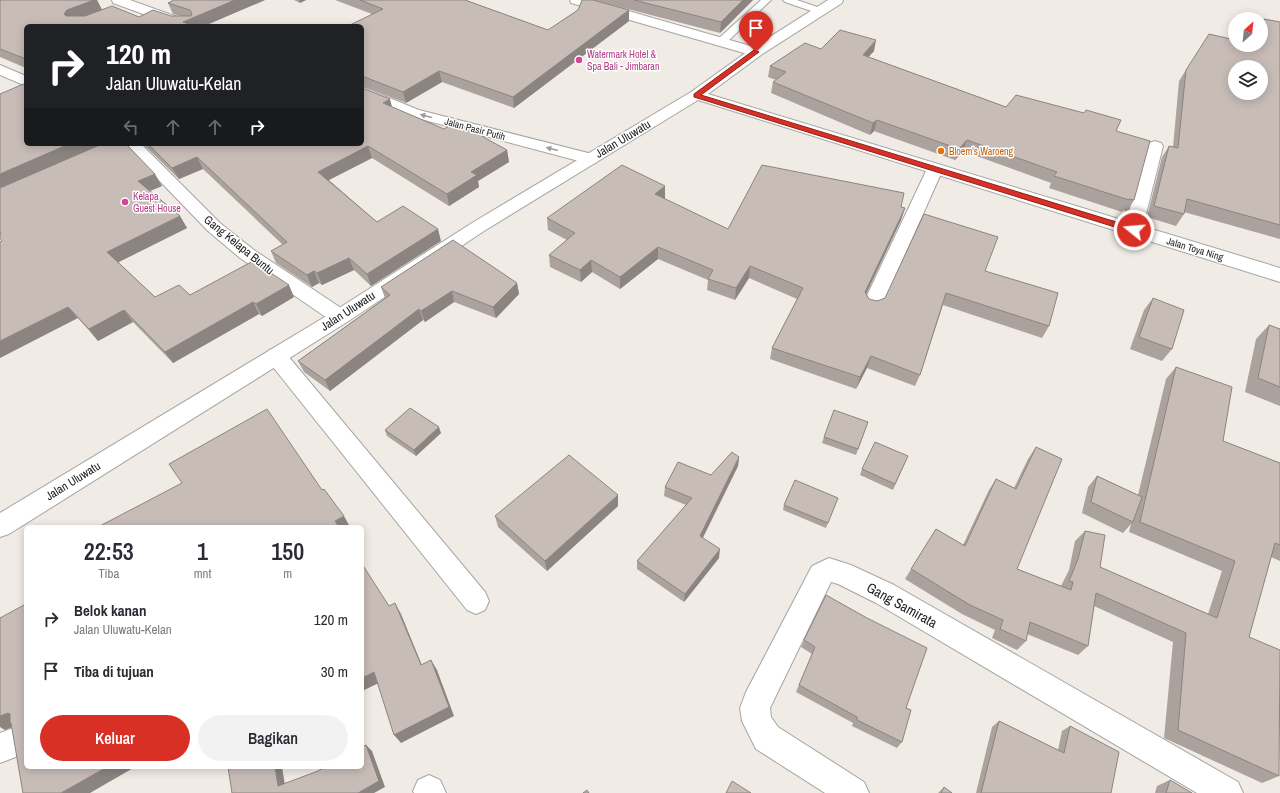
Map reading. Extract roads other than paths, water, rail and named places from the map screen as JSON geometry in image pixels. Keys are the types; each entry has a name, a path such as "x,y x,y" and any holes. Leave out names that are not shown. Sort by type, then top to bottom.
{"street":[{"path":"576,0 756,52"},
{"name":"Jalan Uluwatu","path":"0,526 340,317 478,227 696,95 756,52 837,0"},
{"path":"117,5 131,5 183,24"},
{"path":"0,69 24,88"},
{"name":"Jalan Pasir Putih","path":"364,93 414,113 590,159"},
{"name":"Jalan Toya Ning","path":"696,95 1280,276"},
{"name":"Gang Kelapa Buntu","path":"134,146 214,227 247,254 340,317"},
{"path":"1134,230 1156,146"},
{"path":"873,304 935,169"},
{"path":"276,356 476,601"},
{"name":"Gang Samirata","path":"853,793 767,738 757,721 755,708 756,702 821,574 829,570 842,573 885,594 1226,793"},
{"path":"0,748 24,739"}],"lane":[{"path":"722,42 766,0"},
{"path":"788,0 820,11"}],"place":[{"name":"Watermark Hotel & Spa Bali - Jimbaran","path":"579,60"},
{"name":"Bloem's Waroeng","path":"941,151"},
{"name":"Kelapa Guest House","path":"125,202"}]}
